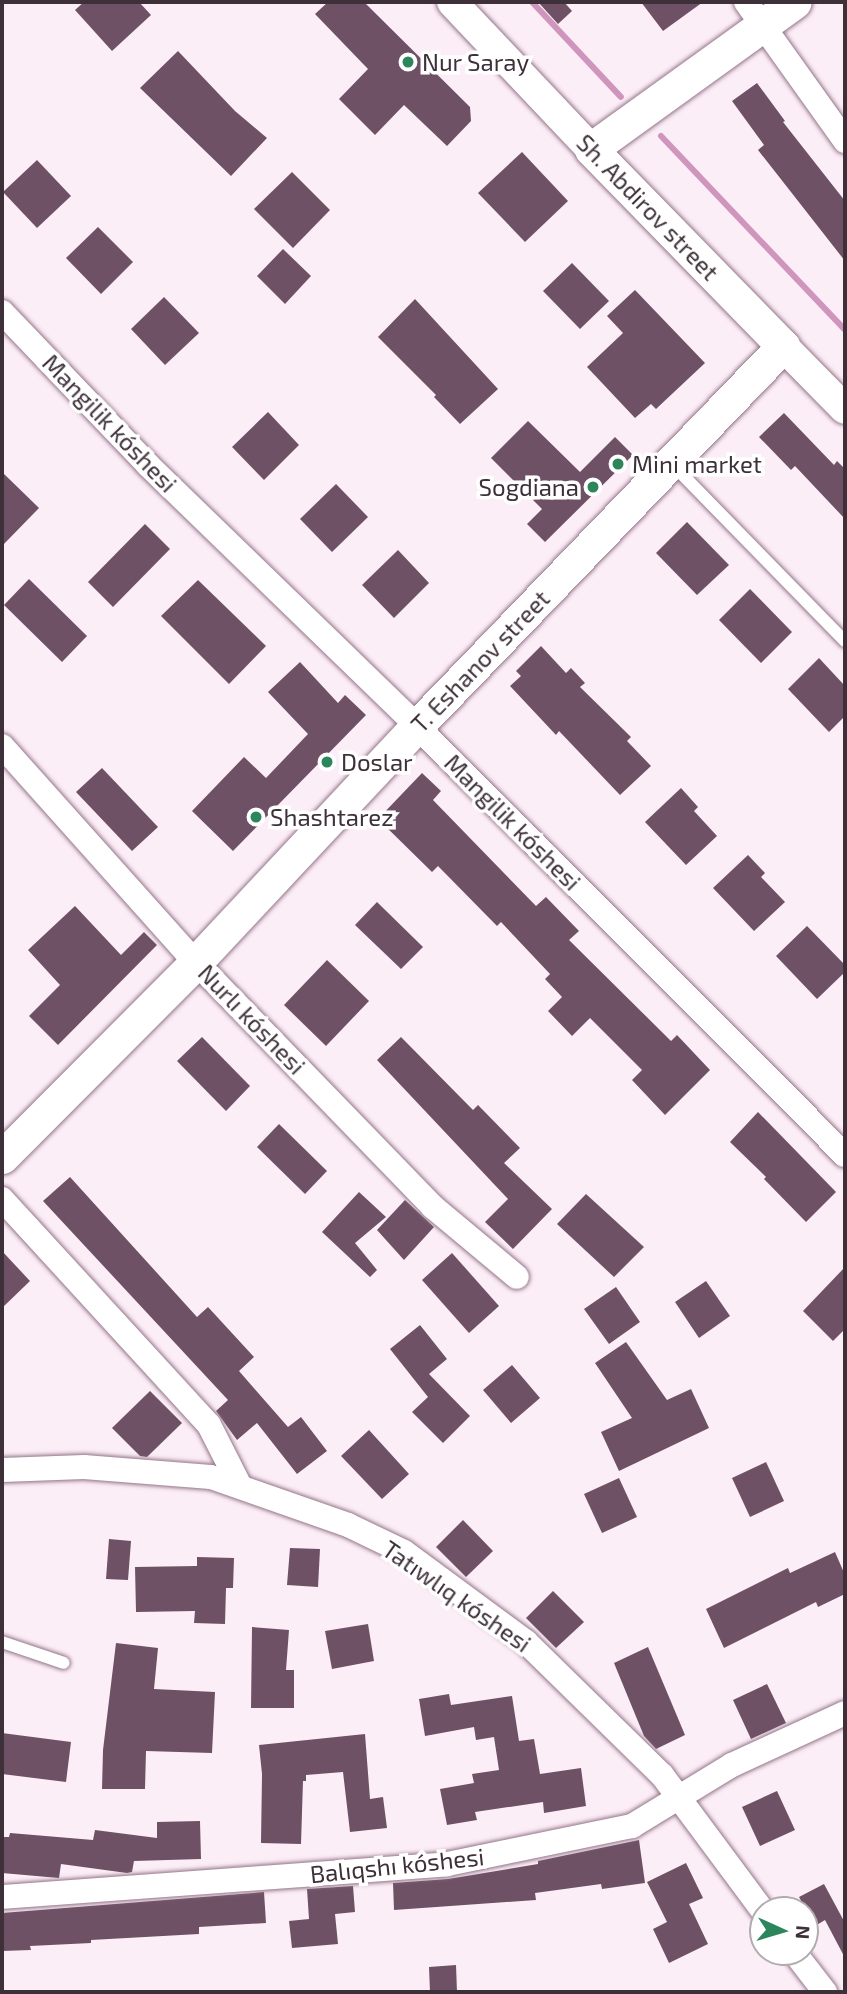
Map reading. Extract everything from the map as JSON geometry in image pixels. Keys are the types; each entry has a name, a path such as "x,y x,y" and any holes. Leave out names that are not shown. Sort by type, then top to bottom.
{"main road":[{"path":"591,149 755,14 795,2"},
{"name":"Sh. Abdirov street","path":"591,149 783,345"},
{"name":"T. Eshanov street","path":"2,1157 197,961 417,726 783,345"}],"street":[{"name":"Sh. Abdirov street","path":"452,2 591,149"},
{"path":"755,14 845,141"},
{"name":"Mangilik kóshesi","path":"2,312 148,465 417,726 845,1154"},
{"name":"Sh. Abdirov street","path":"783,345 845,409"},
{"name":"Nurlı kóshesi","path":"2,746 197,961 433,1207 517,1277"},
{"path":"2,1199 209,1425 240,1486"},
{"name":"Tatıwlıq kóshesi","path":"2,1470 85,1467 211,1477 348,1525 404,1552 526,1642 662,1775 752,1896"},
{"name":"Balıqshı kóshesi","path":"2,1897 447,1864 632,1826 732,1765 845,1713"},
{"path":"805,1966 825,1992"}],"lane":[{"path":"670,462 845,640"},
{"path":"2,1642 64,1662"}],"building":[{"path":"84,2 139,2 151,15 112,51 75,10"},
{"path":"328,2 364,2 470,107 471,121 447,146 404,105 375,135 339,99 368,69 315,14"},
{"path":"538,2 564,2 572,11 558,24"},
{"path":"641,2 703,2 663,31"},
{"path":"178,51 235,111 267,138 231,176 140,88"},
{"path":"757,83 785,121 783,122 845,201 845,261 758,150 764,145 732,101"},
{"path":"522,152 568,201 525,242 478,193"},
{"path":"37,160 71,196 37,228 3,192"},
{"path":"292,172 330,210 293,248 254,209"},
{"path":"98,227 133,262 101,294 66,258"},
{"path":"283,249 311,276 285,304 257,276"},
{"path":"572,263 609,301 580,329 543,291"},
{"path":"635,290 705,363 656,409 651,404 635,418 587,367 623,333 607,316"},
{"path":"164,297 199,333 165,365 131,329"},
{"path":"415,299 498,389 460,424 434,397 436,395 378,337"},
{"path":"268,412 299,445 264,480 232,447"},
{"path":"784,413 834,465 837,461 845,469 845,519 795,466 791,470 759,437"},
{"path":"528,421 580,472 615,437 633,455 545,542 527,524 542,509 491,458"},
{"path":"2,472 39,508 2,546"},
{"path":"336,484 368,517 332,552 300,519"},
{"path":"687,522 729,565 697,595 656,553"},
{"path":"145,524 170,549 113,607 88,582"},
{"path":"398,550 429,583 394,618 362,585"},
{"path":"29,579 87,636 62,662 4,605"},
{"path":"198,580 266,646 229,684 161,616"},
{"path":"750,589 792,632 761,663 719,620"},
{"path":"541,646 566,673 571,668 585,683 580,687 631,737 627,741 651,766 620,795 559,731 556,735 510,686 521,676 516,671"},
{"path":"819,658 845,686 845,716 829,732 788,689"},
{"path":"300,662 338,703 345,695 366,715 233,851 192,811 244,757 266,778 308,734 268,692"},
{"path":"102,768 158,827 132,851 76,792"},
{"path":"422,773 441,791 433,800 536,906 546,897 579,931 569,940 671,1041 677,1035 710,1070 665,1115 632,1080 642,1070 590,1018 572,1036 548,1011 562,997 545,979 550,974 501,922 497,926 438,866 432,872 378,819"},
{"path":"681,788 698,807 694,811 717,836 686,865 645,822"},
{"path":"748,855 765,873 761,877 785,902 754,931 713,888"},
{"path":"377,902 423,947 401,969 355,925"},
{"path":"75,906 121,955 144,932 157,945 58,1045 29,1016 60,985 28,950"},
{"path":"807,926 845,965 845,972 817,999 776,956"},
{"path":"327,960 369,1001 326,1046 284,1005"},
{"path":"202,1037 250,1086 226,1111 177,1061"},
{"path":"401,1037 473,1110 478,1105 520,1148 504,1163 552,1209 513,1249 485,1222 508,1199 377,1060"},
{"path":"758,1112 836,1192 806,1222 730,1142"},
{"path":"279,1124 327,1171 305,1194 257,1147"},
{"path":"70,1177 197,1317 208,1307 254,1357 239,1371 288,1427 301,1417 327,1451 297,1474 257,1423 237,1440 216,1411 228,1400 43,1201"},
{"path":"359,1192 386,1217 355,1243 377,1270 370,1277 322,1232"},
{"path":"586,1194 644,1247 614,1277 557,1224"},
{"path":"405,1200 434,1227 404,1260 377,1230"},
{"path":"2,1251 30,1281 2,1308"},
{"path":"452,1253 499,1306 469,1333 422,1280"},
{"path":"845,1267 845,1329 833,1341 803,1311"},
{"path":"706,1281 730,1316 699,1338 675,1302"},
{"path":"616,1287 640,1322 609,1344 584,1309"},
{"path":"420,1325 447,1359 429,1374 470,1416 443,1443 412,1412 428,1397 390,1349"},
{"path":"626,1342 667,1400 691,1389 709,1428 619,1471 601,1432 632,1418 595,1363"},
{"path":"512,1365 540,1398 511,1423 483,1390"},
{"path":"150,1391 182,1423 147,1457 140,1456 112,1428"},
{"path":"369,1430 409,1474 382,1499 341,1456"},
{"path":"766,1462 784,1501 750,1517 732,1478"},
{"path":"619,1478 637,1517 602,1533 584,1494"},
{"path":"463,1520 493,1551 466,1577 436,1547"},
{"path":"109,1539 131,1541 128,1580 106,1579"},
{"path":"290,1548 320,1549 318,1587 287,1585"},
{"path":"835,1552 845,1575 845,1594 818,1607 816,1602 724,1648 706,1609 788,1568 790,1573"},
{"path":"197,1557 234,1558 233,1588 226,1588 225,1624 194,1623 195,1611 136,1612 135,1567 197,1566"},
{"path":"553,1591 584,1622 556,1648 526,1618"},
{"path":"368,1624 374,1661 332,1669 325,1631"},
{"path":"252,1627 289,1630 286,1670 294,1670 294,1708 251,1708"},
{"path":"116,1643 158,1648 154,1689 215,1692 212,1753 146,1751 145,1789 102,1789 103,1750"},
{"path":"648,1647 685,1735 656,1749 644,1736 614,1663"},
{"path":"767,1684 786,1723 751,1739 733,1700"},
{"path":"449,1694 451,1705 512,1696 519,1741 534,1739 540,1774 581,1768 586,1806 544,1813 543,1802 475,1812 477,1820 447,1825 440,1789 474,1783 472,1774 499,1770 494,1737 476,1740 474,1727 425,1736 419,1699"},
{"path":"2,1733 71,1742 66,1782 2,1774"},
{"path":"365,1734 370,1799 383,1797 387,1828 350,1832 343,1772 306,1775 306,1781 303,1781 301,1844 261,1843 262,1774 259,1745"},
{"path":"777,1791 795,1830 760,1846 742,1807"},
{"path":"200,1821 201,1859 134,1861 132,1872 127,1873 61,1864 59,1878 2,1873 2,1837 9,1837 10,1833 93,1840 95,1830 157,1838 157,1822"},
{"path":"639,1840 645,1883 602,1889 601,1884 535,1893 536,1900 394,1910 393,1883 448,1879 538,1864 538,1861"},
{"path":"686,1863 703,1898 689,1904 708,1944 669,1963 653,1929 667,1922 647,1882"},
{"path":"824,1884 845,1923 845,1958 825,1920 819,1924 819,1896 801,1896"},
{"path":"353,1886 355,1912 335,1914 338,1944 292,1948 289,1921 309,1919 307,1889"},
{"path":"264,1892 266,1923 199,1927 199,1934 91,1940 91,1943 30,1946 31,1950 2,1951 2,1913"},
{"path":"456,1965 457,1992 430,1992 429,1967"}],"waterway":[{"path":"532,2 621,97"},
{"path":"661,136 845,330"}],"place":[{"name":"Nur Saray","path":"408,62"},
{"name":"Mini market","path":"618,464"},
{"name":"Sogdiana","path":"593,487"},
{"name":"Doslar","path":"327,762"},
{"name":"Shashtarez","path":"256,817"}]}
